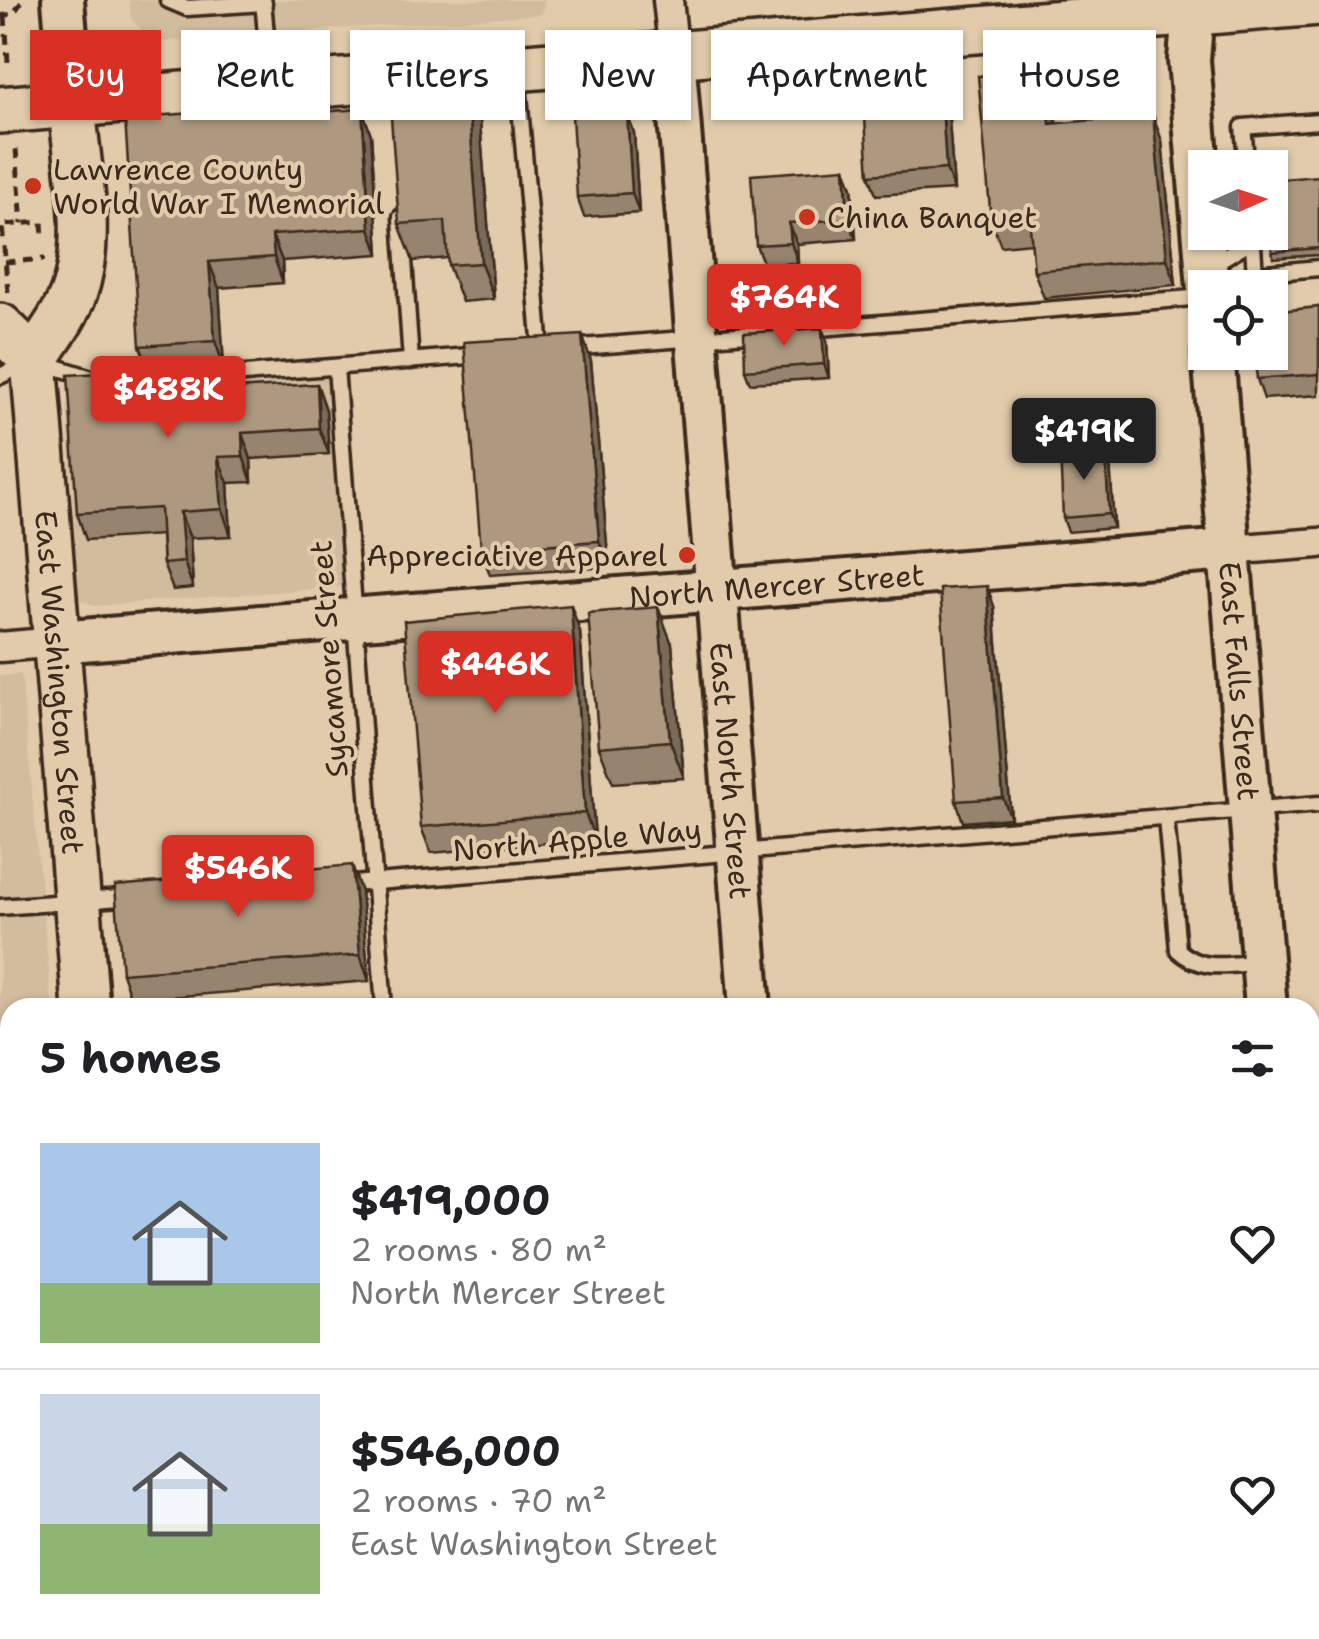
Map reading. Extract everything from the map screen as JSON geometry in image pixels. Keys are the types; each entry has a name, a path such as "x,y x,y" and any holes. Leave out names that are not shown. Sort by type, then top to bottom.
{"main road":[{"path":"691,53 1192,6 1319,2"},
{"path":"8,130 33,120"},
{"path":"0,327 17,368 66,308 79,272 82,226 73,120"},
{"name":"East Washington Street","path":"17,368 57,642 85,998"}],"street":[{"path":"63,0 66,30"},
{"path":"668,0 671,30"},
{"path":"1192,6 1189,60 1200,150"},
{"name":"East North Street","path":"680,120 749,998"},
{"name":"East Falls Street","path":"1214,370 1265,998"},
{"name":"North Mercer Street","path":"57,642 1319,543"},
{"path":"0,647 57,642"}],"lane":[{"path":"168,0 187,8 264,2 266,30"},
{"path":"521,120 541,350"},
{"path":"1245,150 1244,127 1319,122"},
{"path":"399,191 411,361"},
{"path":"1219,270 1239,250"},
{"path":"1253,250 1255,274 1319,268"},
{"path":"522,352 698,338 1188,286"},
{"path":"156,381 504,354"},
{"name":"Sycamore Street","path":"336,367 383,998"},
{"path":"17,368 117,384"},
{"name":"North Apple Way","path":"316,886 1319,804"},
{"path":"1166,818 1178,950 1191,962 1212,966 1262,962"},
{"path":"0,907 143,897"}],"path":[{"path":"8,62 2,16 19,9 24,0"},
{"path":"0,302 8,296 2,226 22,224 8,130"},
{"path":"6,262 45,259"}],"shaded area":[{"path":"129,0 545,0 542,14 321,30 181,30 181,40 161,42 161,30 142,30 131,19"},
{"path":"336,376 351,586 95,606 79,599 67,404 80,393"},
{"path":"21,674 51,998 0,998 0,676"}],"building":[{"path":"978,76 983,76 983,120 1050,120 1050,124 1153,120 1167,259 1034,271 1029,216 991,220"},
{"path":"350,110 350,120 363,120 370,228 272,235 274,257 209,262 215,341 140,346 125,120 161,120 161,115 181,114 181,120 330,120 330,111"},
{"path":"391,120 470,120 481,263 448,265 445,221 399,224"},
{"path":"572,120 627,120 632,193 577,197"},
{"path":"865,120 943,120 946,169 869,175"},
{"path":"845,168 848,219 789,223 791,243 756,245 751,175"},
{"path":"1319,176 1319,248 1272,252 1288,250 1288,179"},
{"path":"1319,307 1319,374 1257,379 1256,370 1288,370 1288,310"},
{"path":"822,328 824,364 745,370 744,333"},
{"path":"582,335 599,541 481,549 464,342"},
{"path":"183,368 185,392 317,384 319,428 242,433 243,456 218,457 222,509 180,512 184,562 163,564 160,508 77,513 68,375"},
{"path":"1105,448 1109,514 1063,518 1060,450"},
{"path":"987,586 1003,798 956,801 940,589"},
{"path":"571,605 585,813 421,827 404,621"},
{"path":"658,607 670,741 599,747 588,613"},
{"path":"352,865 360,955 122,973 115,886"}],"place":[{"name":"Lawrence County World War I Memorial","path":"33,186"},
{"name":"China Banquet","path":"807,217"},
{"name":"Appreciative Apparel","path":"687,555"}]}
